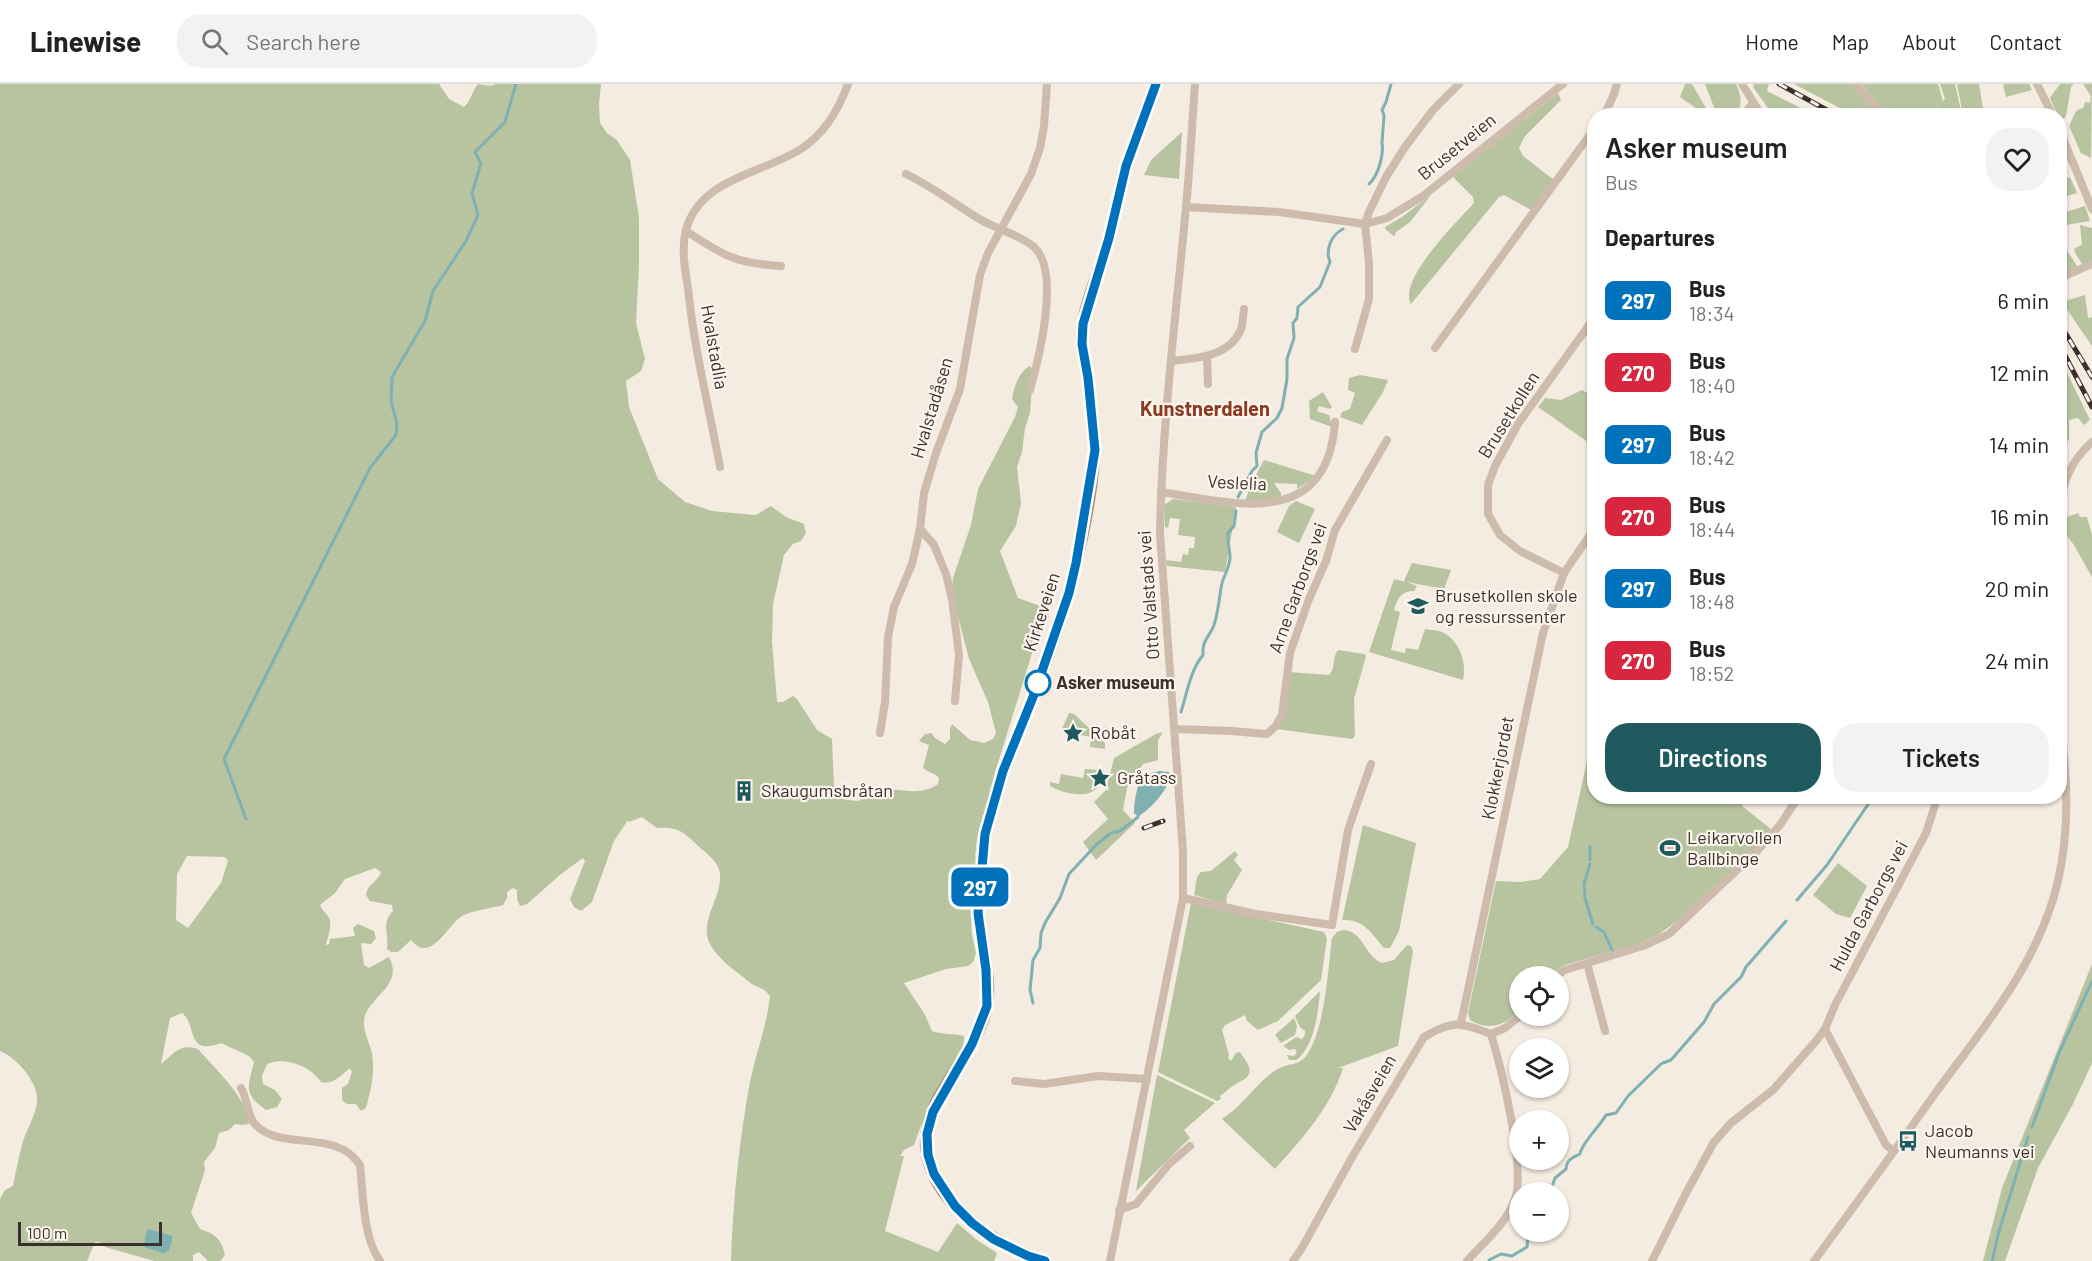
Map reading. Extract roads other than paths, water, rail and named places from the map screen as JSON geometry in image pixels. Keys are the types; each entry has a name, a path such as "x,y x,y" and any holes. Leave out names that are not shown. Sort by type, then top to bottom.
{"main road":[{"name":"Kirkeveien","path":"1045,1261 1028,1256 993,1239 955,1206 934,1174 928,1155 927,1134 933,1112 972,1044 987,1006 986,970 978,913 985,834 1003,771 1033,697 1074,573 1083,531 1095,450 1088,378 1082,344 1083,324 1109,238 1126,166 1156,84"}],"street":[{"name":"Hvalstadlia","path":"720,467 693,336 683,252 692,212 706,196 726,183 801,149 830,120 842,101 848,84"},
{"name":"Hvalstadåsen","path":"879,733 886,690 888,637 894,607 912,564 920,529 924,493 960,389 980,275 988,253 1031,174 1040,148 1047,84"},
{"name":"Otto Valstads vei","path":"1110,1261 1183,898 1184,867 1160,533 1171,361 1195,84"},
{"name":"Brusetveien","path":"1365,224 1386,177 1405,147 1433,110 1459,84"},
{"name":"Brusetveien","path":"1186,207 1279,212 1365,224 1387,218 1423,196 1563,84"},
{"path":"1608,108 1617,84"},
{"path":"1742,84 1756,108"},
{"path":"1856,84 1877,108"},
{"path":"2037,84 2049,108"},
{"path":"1749,108 1753,103"},
{"path":"1435,348 1587,139"},
{"path":"2067,148 2092,209"},
{"path":"906,174 1000,230 1020,238 1037,249 1042,257 1046,271 1042,348 1030,390"},
{"path":"1355,349 1369,299 1369,254 1365,224"},
{"path":"686,231 735,260 781,266"},
{"path":"2067,275 2092,264"},
{"path":"1171,361 1207,357 1221,351 1233,340 1241,328 1244,309"},
{"name":"Brusetkollen","path":"1564,573 1520,551 1500,536 1488,514 1488,485 1495,466 1518,424 1587,328"},
{"path":"1207,357 1208,384"},
{"name":"Veslelia","path":"1161,492 1255,504 1278,501 1296,495 1313,484 1324,468 1333,442 1335,422"},
{"name":"Arne Garborgs vei","path":"1175,729 1268,734 1276,726 1282,715 1290,653 1309,599 1326,561 1335,530 1387,440"},
{"path":"2067,478 2074,461 2092,442"},
{"path":"920,529 934,545 946,574 952,599 959,655 955,701"},
{"name":"Klokkerjordet","path":"1461,1023 1544,629 1564,573 1587,540"},
{"path":"1183,898 1256,914 1332,925 1348,830 1371,764"},
{"path":"1814,1261 1995,1012 2024,967 2042,931 2058,883 2065,840 2067,781"},
{"path":"1569,968 1646,945 1669,934 1756,852 1780,825 1794,804"},
{"name":"Hulda Garborgs vei","path":"1652,1261 1714,1142 1731,1123 1774,1089 1824,1029 1834,1005 1926,833 1935,804"},
{"path":"1587,963 1605,1032"},
{"path":"1461,1023 1491,1034 1509,1025"},
{"name":"Vakåsveien","path":"1293,1261 1418,1044 1424,1037 1436,1030 1461,1023"},
{"path":"1824,1029 1886,1145 1894,1151"},
{"path":"1467,1261 1506,1217 1512,1208 1517,1192 1515,1149 1501,1067 1491,1034"},
{"path":"1015,1081 1044,1084 1098,1076 1147,1079"},
{"path":"241,1088 253,1121 260,1129 271,1135 333,1145 353,1156 360,1165 369,1239 380,1261"},
{"path":"1119,1210 1136,1204 1169,1164 1190,1146"}],"water":[{"path":"1160,771 1169,772 1167,785 1154,803 1138,817 1134,809 1140,782 1145,775"},
{"path":"148,1229 173,1236 169,1251 163,1253 144,1247"}],"waterway":[{"path":"246,819 224,759 370,468 396,435 397,423 391,402 392,377 425,321 433,291 466,241 478,215 472,193 481,163 475,152 505,122 516,84"},
{"path":"1369,184 1378,171 1381,159 1384,115 1382,110 1391,84"},
{"path":"1238,497 1257,466 1256,453 1262,432 1277,418 1282,408 1287,379 1287,359 1294,338 1293,323 1297,318 1298,307 1320,287 1330,262 1328,253 1330,243 1343,229"},
{"path":"1181,712 1192,675 1203,655 1205,643 1215,620 1222,584 1230,561 1228,533 1234,526 1236,511"},
{"path":"1797,900 1827,865 1868,804"},
{"path":"1033,1003 1030,990 1033,960 1040,948 1041,933 1045,923 1060,898 1069,874 1097,844 1138,817"},
{"path":"1590,846 1590,860"},
{"path":"1590,864 1584,884 1585,898 1593,924"},
{"path":"1663,1063 1671,1060 1704,1022 1714,1004 1741,977 1746,967 1786,921"},
{"path":"1596,927 1604,932 1612,950"},
{"path":"2032,1127 2059,1053 2092,981"},
{"path":"1554,1182 1566,1169 1570,1159 1580,1154 1606,1115 1616,1113 1628,1096 1661,1064"},
{"path":"1992,1261 2028,1137"},
{"path":"1489,1260 1501,1254 1512,1256 1527,1247 1527,1242"}],"railway":[{"path":"1779,84 1823,108"},
{"path":"2067,336 2092,377"},
{"path":"2067,359 2092,407"},
{"path":"1144,828 1163,821"}],"place":[{"name":"Brusetkollen skole og ressurssenter","path":"1418,606"},
{"name":"Asker museum","path":"1038,683"},
{"name":"Robåt","path":"1073,733"},
{"name":"Gråtass","path":"1100,778"},
{"name":"Skaugumsbråtan","path":"744,791"},
{"name":"Leikarvollen Ballbinge","path":"1670,848"},
{"name":"Jacob Neumanns vei","path":"1908,1141"}],"district":[{"name":"Kunstnerdalen","path":"1205,409"}]}
